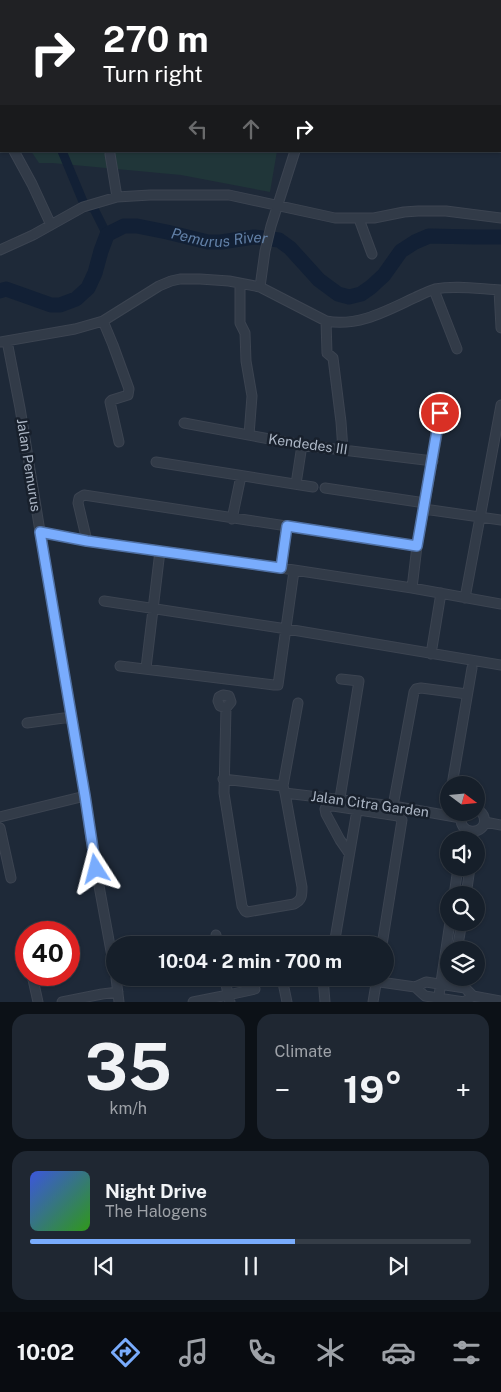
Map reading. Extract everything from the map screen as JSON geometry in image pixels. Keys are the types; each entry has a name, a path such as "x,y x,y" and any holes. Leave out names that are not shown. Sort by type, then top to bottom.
{"street":[{"path":"15,152 51,225"},
{"path":"260,287 264,251 276,206 295,152"},
{"path":"110,154 117,197"},
{"path":"0,250 83,207 117,197 222,194 335,218 374,218 418,211 446,211 501,218"},
{"path":"359,219 372,254"},
{"path":"4,341 75,329 103,321 159,286 180,279 200,279 260,287 326,321 342,323 361,320 434,290 458,288 500,290 501,328"},
{"path":"240,284 240,323 245,332 246,361 252,396 250,435"},
{"path":"434,290 457,349"},
{"path":"103,321 129,389 128,395 110,402 119,442"},
{"path":"326,321 327,353 332,358 334,366 341,422 342,450"},
{"name":"Jalan Pemurus","path":"4,341 20,408 108,936"},
{"path":"412,588 417,546 433,461 441,396"},
{"path":"465,598 501,405"},
{"name":"Kendedes III","path":"184,422 302,445 433,461"},
{"path":"296,484 302,445"},
{"path":"156,462 313,487"},
{"path":"232,518 241,476"},
{"path":"325,488 501,520"},
{"path":"87,541 78,503 79,498 84,495 417,546"},
{"path":"281,568 287,526"},
{"path":"40,532 87,541 412,588 501,604"},
{"path":"146,668 160,551"},
{"path":"120,666 278,684 294,571"},
{"path":"431,654 441,593"},
{"path":"104,601 501,665"},
{"path":"453,776 472,668"},
{"path":"340,798 359,681 341,679"},
{"path":"393,806 414,692 416,689 421,688 467,694"},
{"path":"226,708 223,779 225,805 242,906 247,912 294,904 300,901 302,896 284,789 298,703"},
{"path":"27,723 71,717"},
{"name":"Jalan Citra Garden","path":"223,779 440,812"},
{"path":"0,817 85,796"},
{"name":"Jalan Citra Garden","path":"350,853 340,840 325,809 330,806 400,817 402,822 383,936"},
{"path":"336,936 357,810"},
{"name":"Jalan Citra Garden","path":"462,821 464,828"},
{"path":"479,831 484,822 501,825"},
{"path":"0,828 11,878"},
{"path":"464,831 464,828 470,831"},
{"path":"415,987 426,982 440,984 438,1000"},
{"path":"394,983 415,987 425,996 438,1000 464,1002 473,996"},
{"path":"34,986 38,1002"},
{"path":"117,986 119,1002"},
{"path":"284,986 287,1002"},
{"path":"324,986 326,1002"},
{"path":"373,1002 376,986"},
{"path":"450,1001 452,986"},
{"path":"461,986 473,996 501,1001"},
{"path":"193,1002 229,998 255,989"},
{"path":"62,1002 118,992"}],"green space":[{"path":"32,152 277,152 270,192 181,175 39,163"}],"waterway":[{"path":"62,152 84,204 94,209 107,235"},
{"name":"Pemurus River","path":"0,291 6,289 51,305 60,305 76,299 88,288 95,273 107,235 124,226 137,226 208,242 254,237 279,240 290,248 319,280 338,294 349,297 361,294 371,287 384,275 401,251 429,236 501,237"}],"route":[{"path":"96,869 40,532 87,541 281,568 287,526 417,546 440,413"}]}
